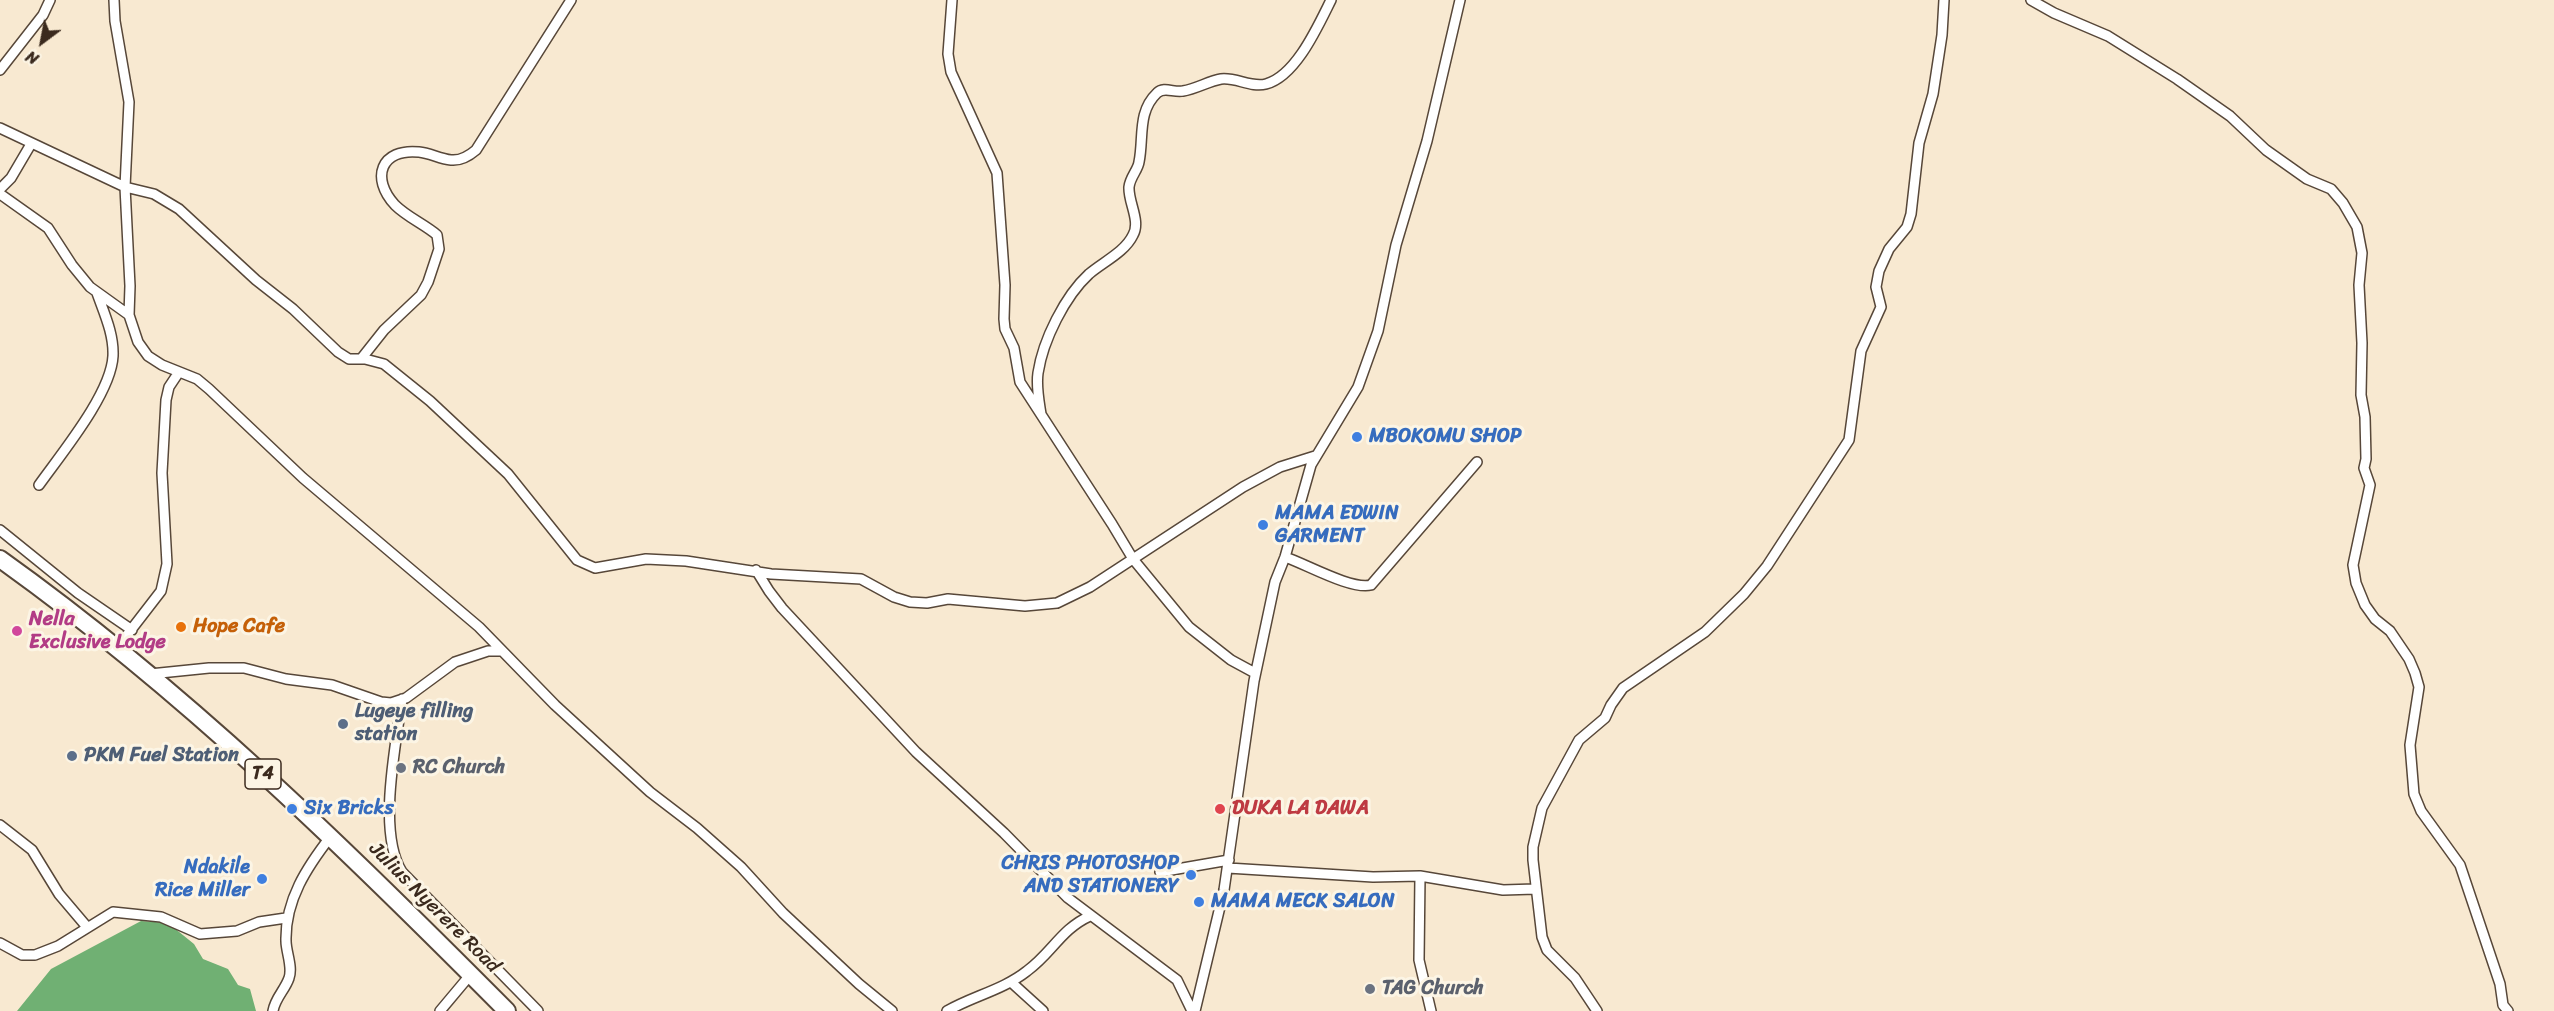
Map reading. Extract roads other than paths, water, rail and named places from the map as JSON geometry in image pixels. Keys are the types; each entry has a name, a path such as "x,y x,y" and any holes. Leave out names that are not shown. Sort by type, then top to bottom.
{"highway":[{"name":"Julius Nyerere Road","path":"0,559 150,674 331,836 507,1011"}],"street":[{"path":"0,70 43,15 50,0"},
{"path":"114,0 129,102 125,187 130,286 129,315 140,348 155,361 197,379 303,478 473,621 555,705 650,792 698,828 741,867 783,913 859,984 892,1011"},
{"path":"361,359 384,330 421,295 439,249 437,235 402,211 385,191 381,179 383,166 393,157 404,153 417,152 451,160 463,159 476,150 571,0"},
{"path":"952,0 948,54 951,72 997,173 1000,189 1005,329 1014,348 1020,382 1112,524 1132,559 1189,627 1231,660 1256,673"},
{"path":"1041,416 1038,373 1043,354 1064,306 1075,287 1114,256 1133,237 1136,229 1129,188 1139,164 1141,126 1145,113 1158,92 1165,89 1181,92 1225,78 1266,84 1280,77 1293,66 1331,0"},
{"path":"1193,1011 1228,864 1256,673 1273,592 1315,456 1358,387 1378,331 1396,245 1428,141 1460,0"},
{"path":"1597,1011 1575,978 1547,950 1542,937 1535,889 1533,847 1542,808 1579,740 1605,718 1623,688 1705,632 1744,594 1767,566 1849,440 1861,351 1881,307 1876,286 1879,271 1889,249 1907,227 1911,214 1919,143 1933,94 1944,0"},
{"path":"2031,0 2054,13 2108,36 2186,85 2230,116 2273,156 2307,178 2335,192 2357,227 2362,253 2359,285 2362,343 2361,395 2365,417 2364,468 2370,485 2353,565 2354,574 2365,605 2375,619 2390,631 2415,673 2419,687 2410,745 2414,794 2421,811 2460,865 2500,984 2504,1005 2508,1011"},
{"path":"0,128 125,187 154,194 179,209 256,280 293,309 338,352 349,358 384,364 460,427 508,474 578,560 595,568 646,559 686,561 771,574 861,579 894,597 910,602 927,603 948,599 1025,606 1057,603 1068,599 1243,487 1280,467 1315,456"},
{"path":"0,189 11,178 31,144"},
{"path":"0,194 48,228 72,265 97,293 129,315"},
{"path":"39,485 90,412 107,379 113,357 110,331 97,293"},
{"path":"117,648 161,591 167,564 162,473 166,400 169,387 178,372"},
{"path":"1285,557 1354,584 1371,585 1477,462"},
{"path":"0,530 78,593 132,630"},
{"path":"756,570 782,608 916,752 1004,832 1068,898 1177,980 1193,1011"},
{"path":"150,674 209,668 244,668 286,679 333,685 381,702 391,703 402,699 455,662 488,651 501,651"},
{"path":"402,699 392,778 391,839 396,862 402,872 538,1011"},
{"path":"0,825 32,850 59,894 87,927"},
{"path":"273,1011 275,1001 289,978 285,943 286,918 305,873 331,836"},
{"path":"1160,872 1228,864 1373,877 1420,876 1503,890 1535,889"},
{"path":"1420,876 1419,960 1431,1011"},
{"path":"0,943 14,952 35,955 58,946 113,912 161,917 200,934 237,931 259,921 286,918"},
{"path":"947,1011 1011,982 1047,955 1069,928 1090,916"},
{"path":"440,1011 471,974"},
{"path":"1011,982 1043,1011"}],"place":[{"name":"MBOKOMU SHOP","path":"1357,437"},
{"name":"MAMA EDWIN GARMENT","path":"1263,525"},
{"name":"Hope Cafe","path":"181,627"},
{"name":"Nella Exclusive Lodge","path":"17,631"},
{"name":"Lugeye filling station","path":"343,724"},
{"name":"PKM Fuel Station","path":"72,756"},
{"name":"RC Church","path":"401,768"},
{"name":"Six Bricks","path":"292,809"},
{"name":"DUKA LA DAWA","path":"1220,809"},
{"name":"CHRIS PHOTOSHOP AND STATIONERY","path":"1191,875"},
{"name":"Ndakile Rice Miller","path":"262,879"},
{"name":"MAMA MECK SALON","path":"1199,902"},
{"name":"TAG Church","path":"1370,989"}]}
